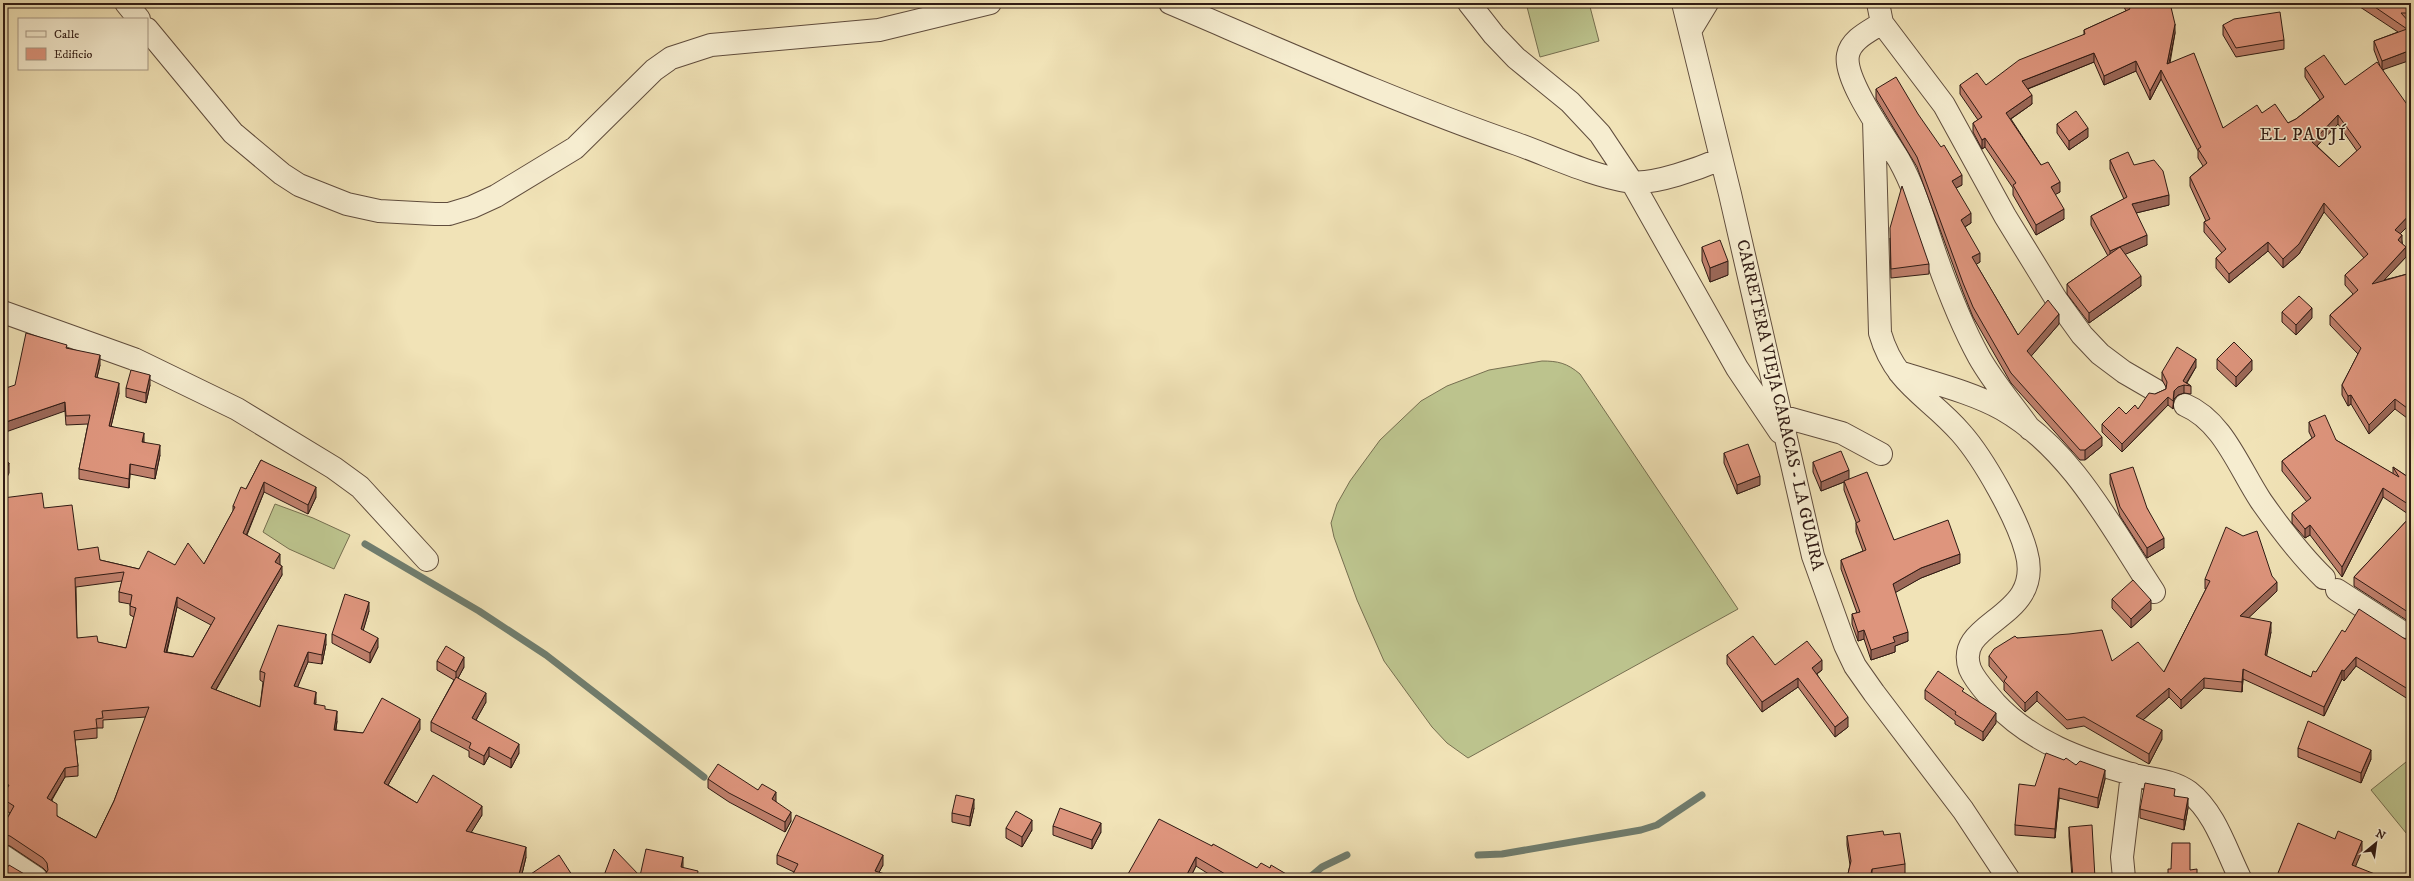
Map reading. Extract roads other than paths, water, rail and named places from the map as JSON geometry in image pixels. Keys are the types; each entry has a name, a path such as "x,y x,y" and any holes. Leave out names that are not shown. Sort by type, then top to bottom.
{"street":[{"path":"126,3 138,18"},
{"path":"148,30 233,133 282,174 299,185 347,204 378,211 449,214 472,207 496,196 575,148 654,70 670,58 711,45 879,30 990,3"},
{"path":"1170,3 1354,82 1471,128 1601,174 1632,182 1643,182 1692,171 1721,159"},
{"path":"1469,3 1494,35 1516,58 1570,102 1600,134 1632,182 1737,368 1787,443"},
{"name":"CARRETERA VIEJA CARACAS - LA GUAIRA","path":"1683,3 1721,159 1813,556 1845,645 1855,666 1963,810 2008,878"},
{"path":"1690,32 1707,3"},
{"path":"2030,428 1980,357 1954,303 1937,259 1919,203 1899,161 1874,120 1850,73 1847,56 1851,47 1880,13 1944,105 2005,216 2056,299 2082,335 2106,359 2124,372 2155,390"},
{"path":"1874,120 1880,333 1884,348 1907,384 1961,433 1980,457 2021,534 2029,560 2030,572 2028,585 2021,597 2013,606 1979,632 1970,647 1968,659 1971,670 1997,705 2051,745 2071,754 2132,774 2173,782 2190,793 2206,809 2240,878"},
{"path":"3,312 134,359 183,381 237,409 334,468 360,487 427,560"},
{"path":"1898,371 1961,392 2001,409 2030,428 2056,451 2084,486 2154,592"},
{"path":"2185,405 2206,418 2221,435 2260,500 2296,549 2331,584 2411,638"},
{"path":"1781,416 1842,433 1881,454"},
{"path":"2124,878 2122,857 2132,774"},
{"path":"3,856 36,878"}],"waterway":[{"path":"365,544 479,611 546,655 704,777"},
{"path":"1478,855 1502,854 1641,830 1657,825 1702,795"},
{"path":"1309,878 1322,867 1347,855"}],"district":[{"name":"EL PAUJÍ","path":"2303,135"}]}
